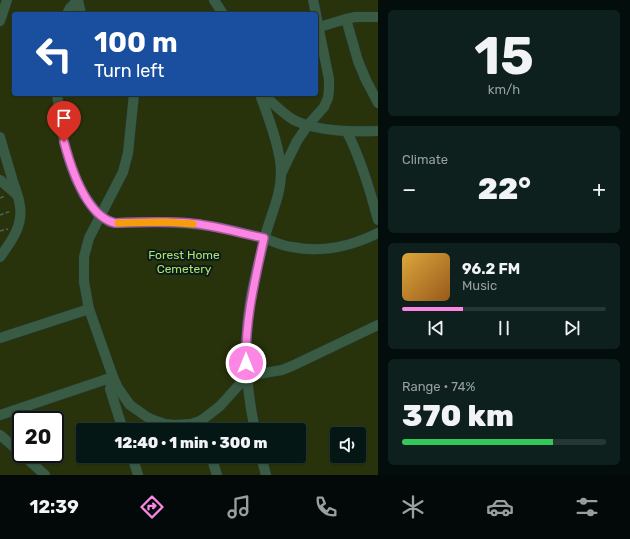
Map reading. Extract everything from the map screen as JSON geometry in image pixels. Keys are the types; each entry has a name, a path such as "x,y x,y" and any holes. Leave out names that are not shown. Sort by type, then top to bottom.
{"lane":[{"path":"0,21 7,0"},
{"path":"68,12 78,0 81,12"},
{"path":"214,0 222,12"},
{"path":"313,0 316,12"},
{"path":"318,28 355,17 378,17"},
{"path":"346,19 358,61 378,103"},
{"path":"281,174 298,141 308,125 324,107 328,98 329,79 318,32"},
{"path":"57,96 64,142 70,163 84,195 97,213 110,222 190,223 216,227 264,238 277,244 292,248 309,250 340,248 355,244 378,234"},
{"path":"134,96 126,164 120,180 89,238 84,257 84,282 89,309 118,388 130,405 152,419 162,423"},
{"path":"254,423 247,376 246,350 249,309 264,238 278,193 281,174 278,152 262,96"},
{"path":"264,96 295,120 308,125 347,132 373,131 378,125"},
{"path":"347,132 357,153 378,220"},
{"path":"0,137 20,208 18,227 0,257"},
{"path":"0,180 17,195"},
{"path":"0,338 89,309"},
{"path":"203,423 247,376 282,370 378,325"},
{"path":"0,415 113,377"},
{"path":"113,377 110,389 121,423"},
{"path":"0,435 12,446"},
{"path":"31,463 45,475"},
{"path":"134,463 138,475"},
{"path":"213,463 217,475"},
{"path":"263,463 266,475"}],"path":[{"path":"0,215 20,208"}],"green space":[{"name":"Forest Home Cemetery","path":"0,0 378,0 378,475 0,475"}],"slow traffic":[{"path":"118,223 166,222 193,224"}],"route":[{"path":"64,142 76,179 84,195 97,213 110,222 190,223 216,227 264,238 250,302 246,363"}]}
